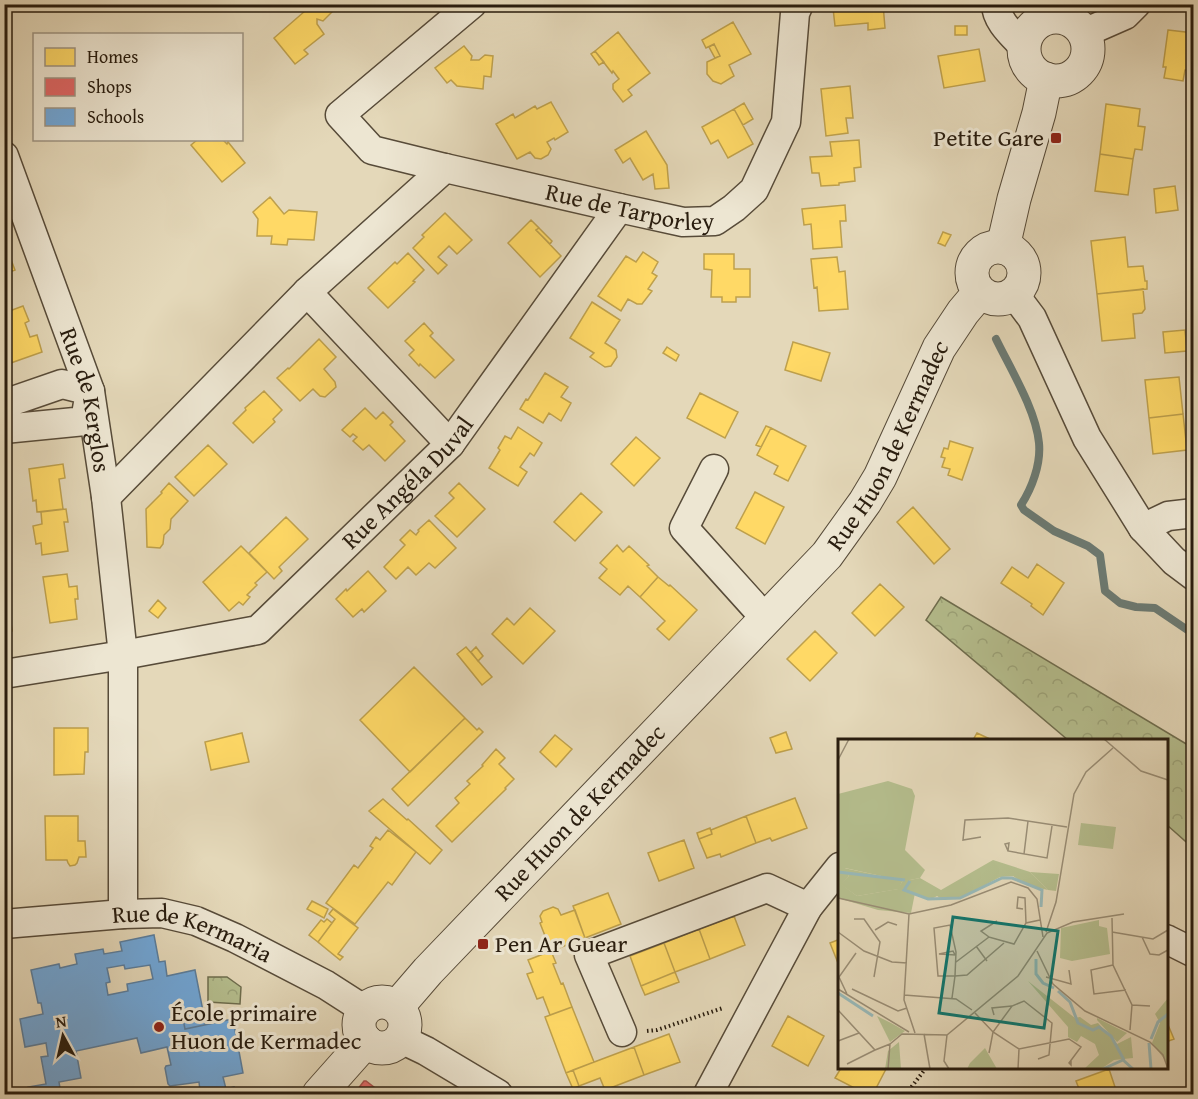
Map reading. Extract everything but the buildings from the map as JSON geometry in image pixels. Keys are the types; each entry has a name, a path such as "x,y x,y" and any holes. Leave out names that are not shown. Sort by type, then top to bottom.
{"street":[{"name":"Rue de Tarporley","path":"472,4 340,115 372,150 683,222 715,221 735,208 754,190 772,156 786,122 795,13 799,4"},
{"path":"996,4 996,13 1024,47"},
{"path":"1074,19 1088,45 1087,57 1081,69 1071,77 1059,81 1046,79 1037,74 1025,57 1024,47 1026,37 1039,22 1057,17 1074,19 1125,15 1136,4"},
{"path":"1003,247 1046,79"},
{"name":"Rue de Kerglos","path":"4,156 90,391 106,497 123,656 123,914"},
{"path":"106,497 307,292 445,168"},
{"name":"Rue Angéla Duval","path":"123,656 258,630 450,444 620,208"},
{"path":"1003,247 1016,254 1024,267 1023,282 1014,294 1003,300 990,299 979,293 972,281 972,267 978,255 989,248 1003,247"},
{"path":"307,292 450,444"},
{"name":"Rue Huon de Kermadec","path":"320,1095 340,1069 429,971 827,555 880,477 939,348 979,293"},
{"path":"1014,294 1032,318 1087,438 1143,528 1174,561 1194,576"},
{"path":"4,404 62,384 90,391 85,421 4,429"},
{"path":"714,469 684,528 765,619"},
{"path":"1143,528 1168,516 1194,513"},
{"path":"4,674 123,656"},
{"path":"708,1095 808,907 838,870"},
{"path":"622,1032 589,955 767,888 808,907"},
{"name":"Rue de Kermaria","path":"4,924 162,913 196,921 235,938 326,985 382,1024 498,1095"},
{"path":"1168,940 1194,953"}],"path":[{"path":"622,1032 657,1030 733,1004 751,1014"},
{"path":"906,1095 925,1069"}],"green space":[{"path":"941,597 1193,748 1193,848 1168,826 1168,739 1067,739 926,620"},
{"path":"208,977 227,977 241,987 240,1004 208,1002"}],"waterway":[{"path":"996,339 1028,403 1037,430 1039,459 1029,491 1021,505 1024,510 1054,531 1088,546 1100,555 1105,591 1120,603 1155,608 1194,632"}],"place":[{"name":"Petite Gare","path":"1056,138"},
{"name":"Pen Ar Guear","path":"483,944"},
{"name":"École primaire Huon de Kermadec","path":"159,1027"}]}
